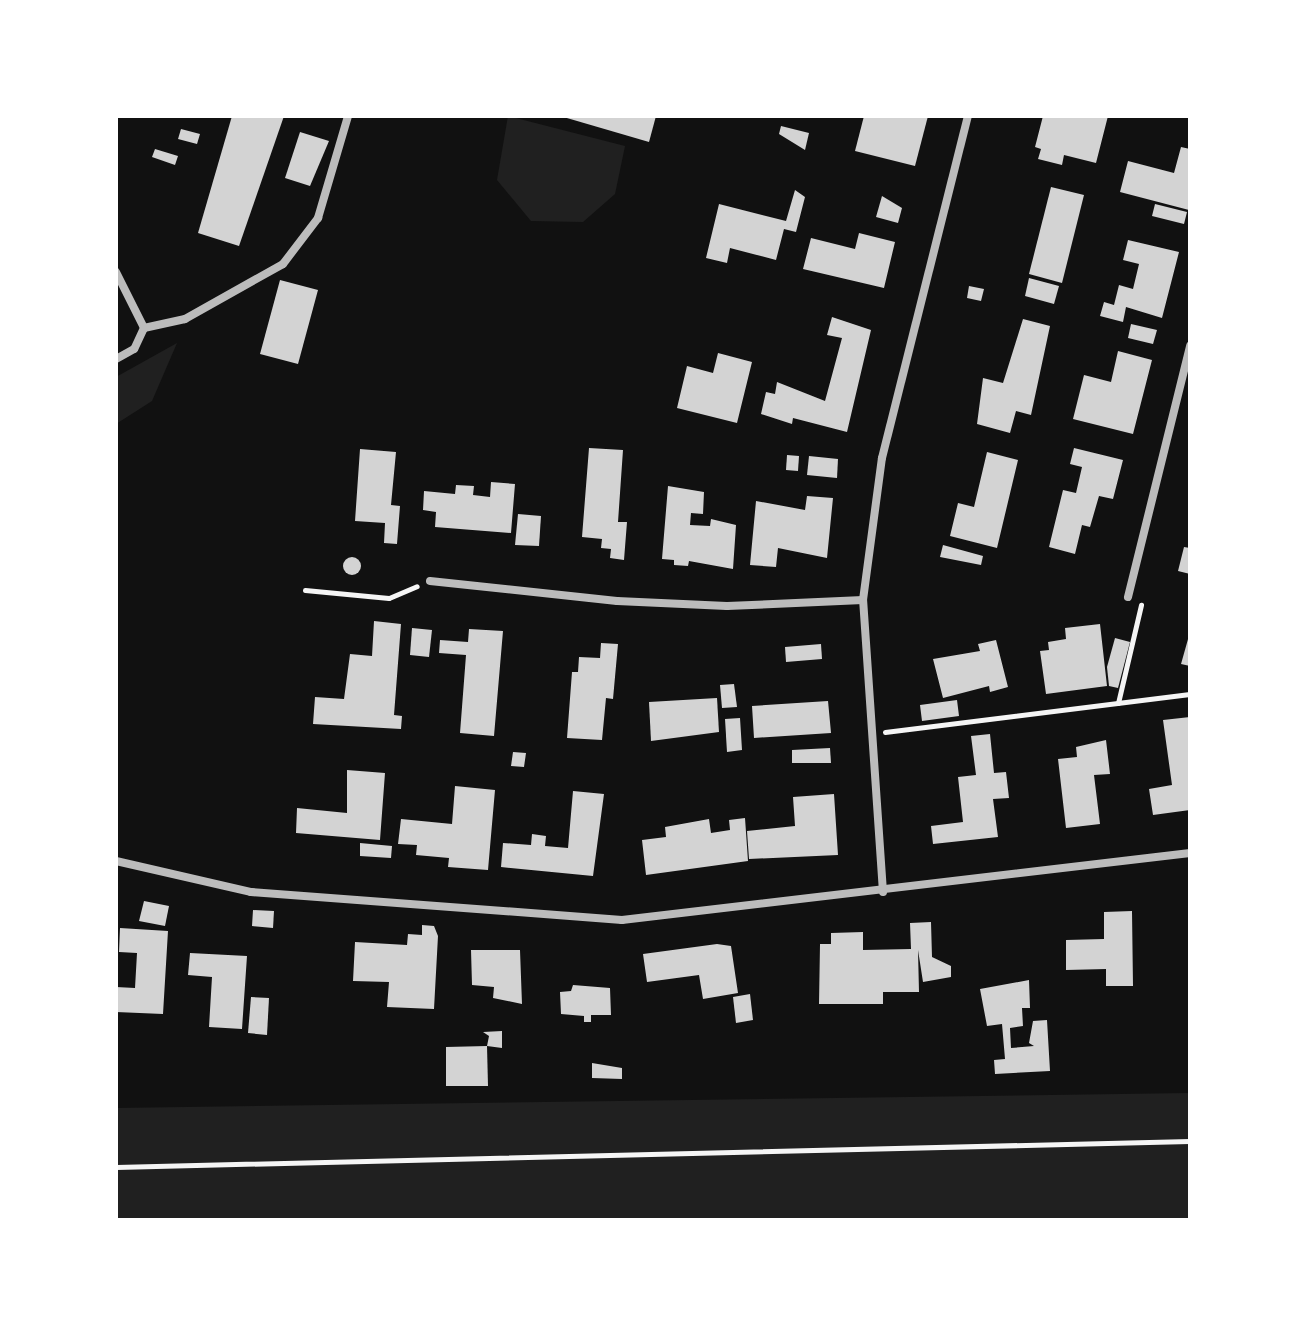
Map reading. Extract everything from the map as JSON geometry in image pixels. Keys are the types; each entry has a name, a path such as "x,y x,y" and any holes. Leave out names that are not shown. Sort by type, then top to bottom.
{"street":[{"path":"144,328 185,319 283,264 318,218 348,116"},
{"path":"883,892 863,600 882,458 968,116"},
{"path":"116,272 144,328"},
{"path":"116,359 134,349 144,328"},
{"path":"1128,597 1190,346"},
{"path":"430,581 711,605 863,600"},
{"path":"116,861 251,892 622,920 883,892 1190,853"}],"path":[{"path":"305,590 389,598 430,581"},
{"path":"1118,703 1144,607 1128,597"},
{"path":"872,734 1190,694"},
{"path":"116,1167 1190,1141"}],"shaded area":[{"path":"508,116 625,146 615,194 583,222 531,221 497,180"},
{"path":"177,343 152,401 116,424 116,377"},
{"path":"1190,1093 1190,1220 116,1220 116,1108"}],"building":[{"path":"232,116 284,116 239,246 198,233"},
{"path":"560,116 656,116 649,142"},
{"path":"864,116 928,116 915,166 855,151"},
{"path":"1043,116 1108,116 1096,163 1064,155 1062,165 1038,159 1041,149 1035,147"},
{"path":"781,126 809,133 805,150 779,134"},
{"path":"181,129 200,134 197,144 178,139"},
{"path":"300,132 329,141 310,186 285,178"},
{"path":"1181,147 1190,149 1189,210 1120,192 1128,161 1174,173"},
{"path":"155,149 178,156 175,165 152,157"},
{"path":"1051,187 1084,195 1062,283 1029,274"},
{"path":"795,190 805,197 796,232 784,229 776,260 730,248 727,263 706,258 719,204 786,221"},
{"path":"882,196 902,208 898,223 876,217"},
{"path":"1155,204 1187,212 1184,224 1152,216"},
{"path":"859,233 895,242 884,288 803,269 811,238 855,249"},
{"path":"1128,240 1179,252 1162,318 1126,307 1123,322 1100,316 1104,302 1114,305 1119,285 1133,289 1139,264 1123,260"},
{"path":"1029,278 1059,286 1054,304 1025,296"},
{"path":"280,280 318,290 298,364 260,354"},
{"path":"969,286 984,289 981,301 967,298"},
{"path":"832,317 871,330 847,432 793,418 792,424 761,414 766,392 775,394 777,382 825,401 842,338 827,335"},
{"path":"1023,319 1050,326 1031,415 1016,411 1010,433 977,424 983,378 1003,383"},
{"path":"1131,324 1157,330 1153,344 1128,338"},
{"path":"1118,351 1152,360 1133,434 1073,419 1084,375 1111,382"},
{"path":"718,353 752,362 737,423 677,408 687,366 713,373"},
{"path":"589,448 623,450 618,522 627,522 624,560 610,558 611,549 601,548 602,539 582,537"},
{"path":"1074,448 1123,460 1113,499 1099,496 1090,527 1082,525 1075,554 1049,547 1063,490 1076,493 1082,467 1070,464"},
{"path":"360,449 396,452 391,505 400,506 397,544 384,543 385,523 355,521"},
{"path":"987,452 1018,460 997,548 950,536 958,503 974,507"},
{"path":"787,455 799,456 798,471 786,470"},
{"path":"809,456 838,459 837,478 807,475"},
{"path":"491,482 515,484 511,533 435,527 436,512 423,510 424,491 455,494 456,485 474,486 473,495 490,497"},
{"path":"668,486 704,492 703,514 691,513 690,525 710,526 711,519 736,525 733,569 689,561 688,566 674,565 674,560 662,559"},
{"path":"807,496 833,498 827,558 778,548 776,567 750,565 756,501 805,510"},
{"path":"518,514 541,516 539,546 515,545"},
{"path":"943,545 983,556 981,565 940,557"},
{"path":"1184,547 1190,548 1190,574 1178,571"},
{"path":"348,557 356,557 361,566 359,573 348,575 343,570 343,562"},
{"path":"374,621 401,624 394,715 402,716 401,729 313,724 315,697 344,699 350,654 372,656"},
{"path":"1100,624 1107,686 1046,694 1040,651 1049,650 1048,642 1066,639 1065,628"},
{"path":"412,628 432,630 429,657 410,655"},
{"path":"469,629 503,631 494,736 460,733 466,655 439,653 440,640 468,642"},
{"path":"1190,632 1190,666 1181,664"},
{"path":"1115,638 1130,642 1118,688 1109,686 1107,667"},
{"path":"996,640 1008,687 990,692 989,686 943,698 933,659 980,651 978,644"},
{"path":"601,643 618,644 613,699 606,698 602,740 567,738 572,672 578,672 579,657 600,658"},
{"path":"821,644 822,659 786,662 785,647"},
{"path":"734,684 737,707 722,708 720,685"},
{"path":"717,698 719,732 651,741 649,702"},
{"path":"957,700 959,716 922,721 920,705"},
{"path":"828,701 831,733 754,738 752,706"},
{"path":"1190,717 1190,810 1153,815 1149,789 1172,785 1163,720"},
{"path":"740,718 742,750 727,752 725,719"},
{"path":"990,734 994,773 1006,772 1009,798 993,799 998,837 933,844 931,826 963,822 958,777 976,775 971,736"},
{"path":"1106,740 1110,774 1094,775 1100,824 1066,828 1058,759 1077,757 1076,747"},
{"path":"830,748 831,763 792,763 792,750"},
{"path":"513,752 526,753 524,767 511,766"},
{"path":"347,770 385,773 380,840 296,833 297,808 347,813"},
{"path":"455,786 495,790 488,870 448,867 449,858 416,855 417,845 398,844 401,819 452,824"},
{"path":"573,791 604,794 593,876 501,867 503,843 531,845 532,834 546,836 545,846 568,848"},
{"path":"834,794 838,855 749,859 747,831 795,826 793,797"},
{"path":"745,818 748,861 646,875 642,840 666,837 665,827 709,819 711,833 730,830 729,820"},
{"path":"360,843 392,846 391,858 360,856"},
{"path":"144,901 169,906 165,926 139,921"},
{"path":"253,910 274,911 273,928 252,926"},
{"path":"1132,911 1133,986 1106,986 1106,969 1066,970 1066,940 1104,939 1104,912"},
{"path":"931,922 932,957 951,966 951,977 923,982 918,950 919,992 883,992 883,1004 819,1004 820,944 831,944 831,933 863,932 863,950 911,949 910,923"},
{"path":"422,925 434,926 438,936 434,1009 387,1007 389,982 353,981 355,942 407,945 408,934 422,935"},
{"path":"120,928 168,931 163,1014 116,1012 116,987 135,988 137,953 119,952"},
{"path":"717,944 731,946 738,993 703,999 699,975 647,982 643,954"},
{"path":"471,950 520,950 522,1004 493,998 494,987 472,985"},
{"path":"190,953 247,956 242,1029 209,1027 212,977 188,975"},
{"path":"1029,980 1030,1008 1022,1008 1023,1026 1010,1028 1011,1048 1034,1046 1029,1043 1033,1021 1047,1020 1050,1071 995,1074 994,1060 1005,1059 1002,1024 987,1026 980,989"},
{"path":"573,985 610,988 611,1015 591,1015 591,1022 584,1022 584,1016 561,1014 560,992 571,991"},
{"path":"750,994 753,1020 736,1023 733,997"},
{"path":"251,997 269,998 267,1035 248,1033"},
{"path":"502,1031 502,1048 487,1046 489,1036 483,1032"},
{"path":"487,1046 488,1086 446,1086 446,1047"},
{"path":"592,1063 622,1068 622,1079 592,1078"}]}
